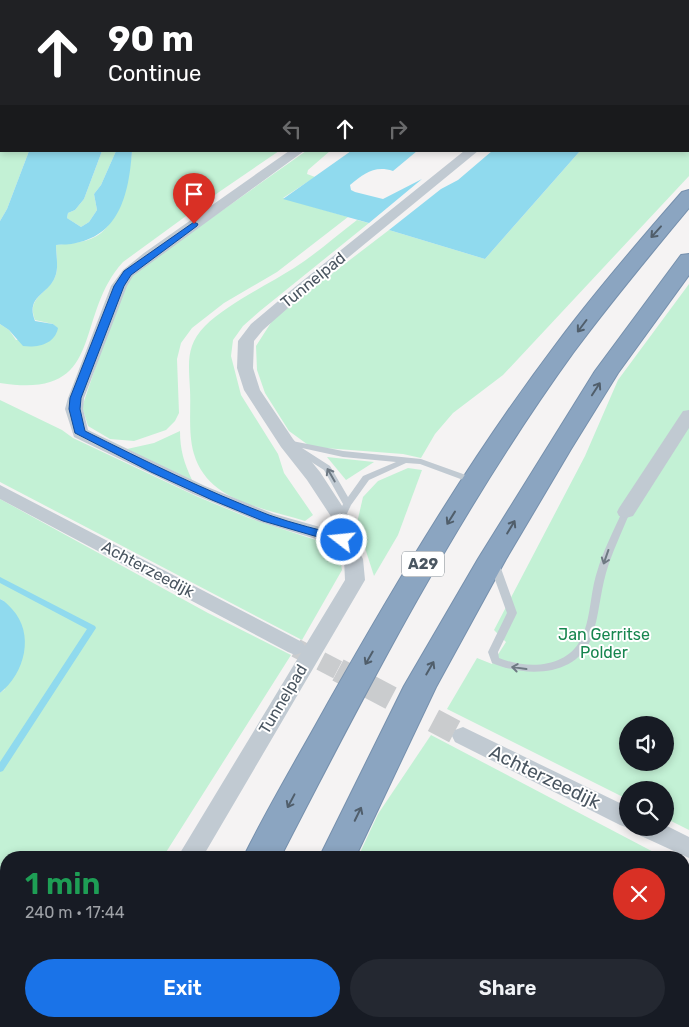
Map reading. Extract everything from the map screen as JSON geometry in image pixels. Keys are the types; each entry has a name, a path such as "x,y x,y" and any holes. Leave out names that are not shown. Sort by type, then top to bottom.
{"highway":[{"name":"A29","path":"266,851 352,688 423,563 474,481 568,344 653,236 689,196"},
{"path":"340,851 420,686 492,559 558,449 608,371 689,260"}],"street":[{"path":"297,152 149,256 128,273 119,286 76,398 74,409 80,433 190,486 267,518 342,540"},
{"name":"Tunnelpad","path":"342,540 344,511 287,443 252,390 248,381 244,349 246,342 250,334 300,290 471,152"},
{"path":"626,512 689,415"},
{"name":"Tunnelpad","path":"193,851 355,580 356,566 354,557 297,474 287,443"},
{"name":"Achterzeedijk","path":"0,491 295,647"},
{"name":"Achterzeedijk","path":"462,736 619,814"},
{"path":"664,836 689,848"}],"lane":[{"path":"287,443 343,454 421,462 474,481"},
{"path":"344,511 366,478 405,461"},
{"path":"492,559 512,612 493,652 495,660 507,667 528,670 550,666 570,658 585,642 598,581 607,552 626,512"}],"green space":[{"path":"0,152 29,152 7,209 0,221"},
{"path":"102,152 116,152 101,185 94,194 97,210 89,222 81,227 67,218 68,213 75,210 84,199"},
{"path":"132,152 278,152 123,262 108,284 97,307 83,350 73,367 58,379 34,385 0,383 0,324 9,330 16,340 56,334 57,328 53,324 35,320 33,306 55,277 57,266 56,245 80,242 91,239 101,233 113,218 123,195"},
{"path":"305,152 329,152 308,170 307,174 315,177 283,198 348,217 277,272 224,303 192,328 181,343 177,359 179,413 175,421 166,430 134,441 110,439 88,426 82,407 113,316 131,275"},
{"path":"579,152 689,152 689,176 503,375 453,413 435,434 421,458 403,454 311,447 289,431 265,393 257,370 256,346 274,318 389,230 485,259"},
{"path":"357,220 369,223 260,311 243,326 233,340 231,356 241,395 278,454 284,473 313,515 305,521 240,501 212,483 201,470 194,454 191,438 189,372 191,348 199,333 214,318 235,303 302,263"},
{"name":"Jan Gerritse Polder","path":"689,284 689,830 674,822 674,781 619,781 619,795 447,709 477,658 492,664 506,642 494,630 585,456 618,380"},
{"path":"0,400 62,430 73,438 196,496 249,518 328,544 339,554 342,570 302,640 0,482"},
{"path":"180,431 183,456 192,480 127,449 154,443"},
{"path":"327,457 374,462 346,480"},
{"path":"408,468 422,470 398,535 374,576 357,523 363,497 378,481"},
{"path":"0,499 208,613 291,655 167,851 0,851 0,693 5,689 4,601 0,599"},
{"path":"431,735 619,834 619,836 623,836 652,851 361,851 378,814"}],"water":[{"path":"29,152 102,152 84,199 75,210 68,213 67,218 81,227 89,222 97,210 94,194 101,185 116,152 132,152 125,195 120,209 113,220 91,238 74,244 56,245 56,274 52,283 39,296 33,306 35,321 53,324 58,328 53,338 45,344 23,346 9,330 0,324 0,221 7,209"},
{"path":"350,152 416,152 393,171 386,169 375,170 365,174 350,185 351,190 355,192 383,199 422,179 369,223 283,199"},
{"path":"491,152 579,152 485,259 389,230 441,189 458,180"},
{"path":"0,599 12,609 19,619 25,641 24,653 16,675 0,693"}],"waterway":[{"path":"0,580 92,628 0,769"}],"tunnel":[{"path":"296,648 340,671"},
{"path":"338,670 463,736"}],"route":[{"path":"194,224 128,273 119,286 76,398 74,409 80,433 154,470 267,518 342,540"}]}
